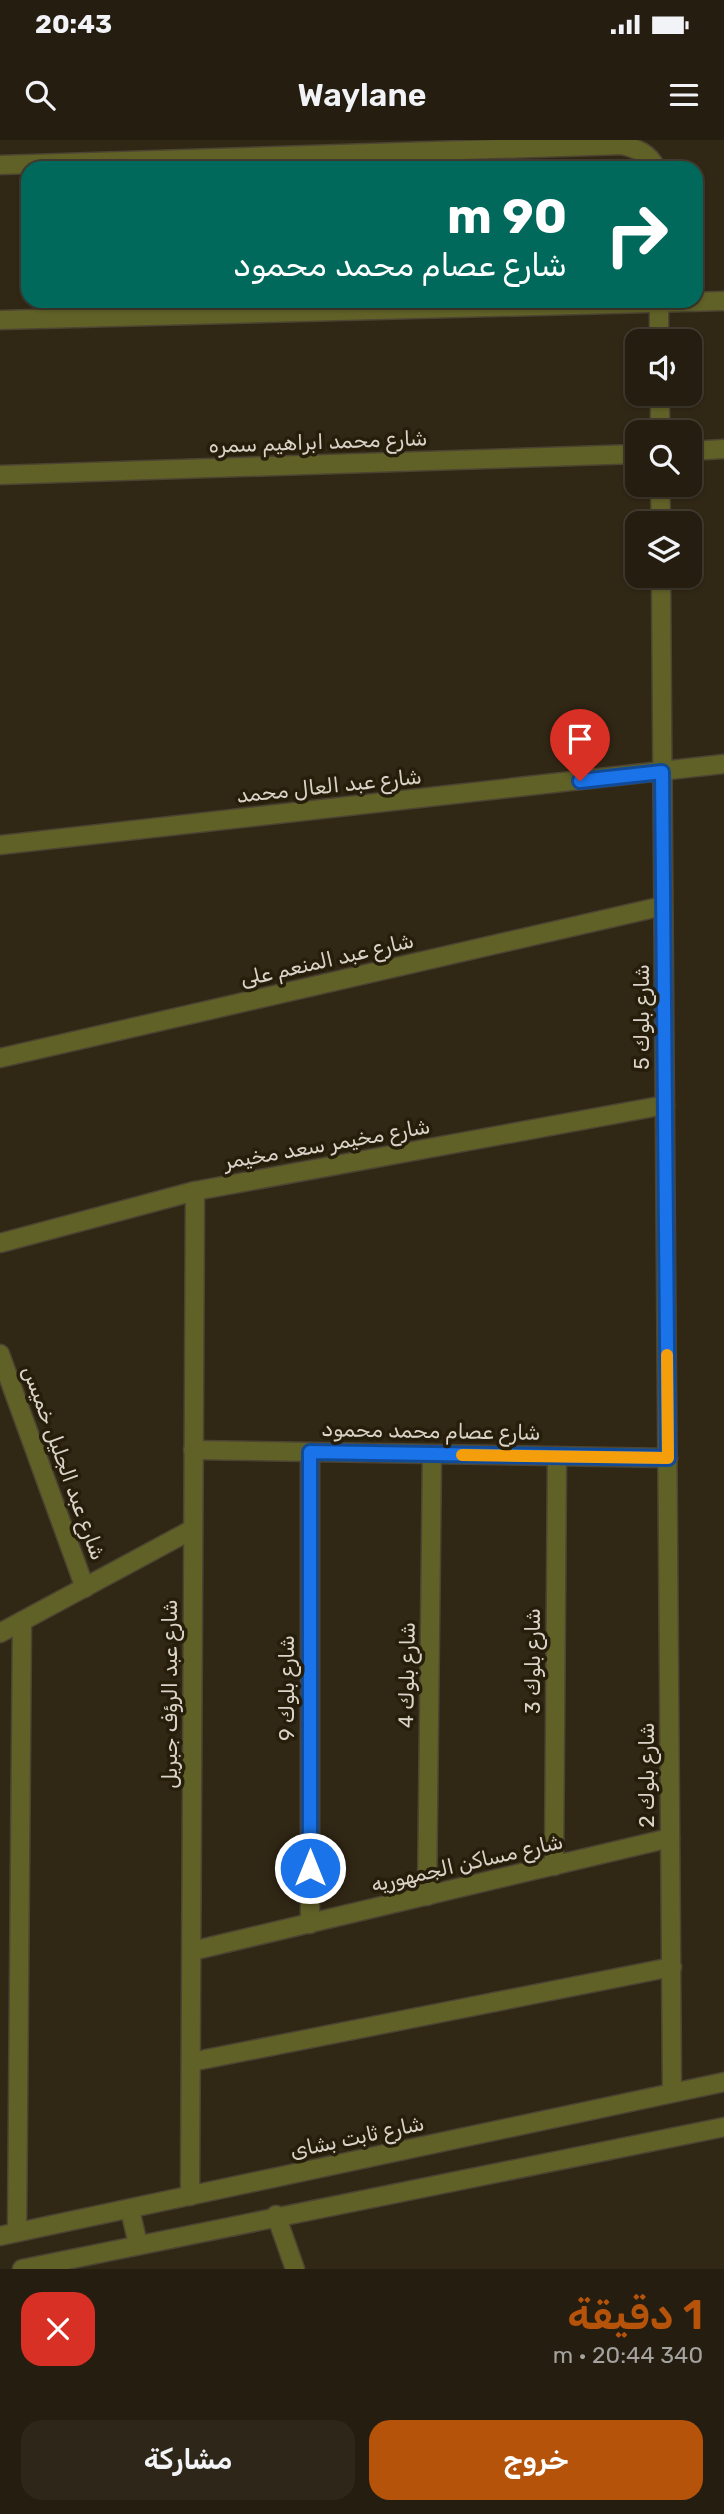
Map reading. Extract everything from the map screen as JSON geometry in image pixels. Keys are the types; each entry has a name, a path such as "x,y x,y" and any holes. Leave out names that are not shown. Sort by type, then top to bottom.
{"street":[{"path":"124,161 622,145 638,149 652,161"},
{"path":"0,165 21,164"},
{"path":"703,301 724,301"},
{"path":"0,320 439,308"},
{"path":"659,308 659,329"},
{"path":"702,450 724,449"},
{"name":"شارع محمد ابراهيم سمره","path":"0,475 625,454"},
{"name":"شارع بلوك 5","path":"661,588 668,1458"},
{"name":"شارع عبد العال محمد","path":"0,845 724,764"},
{"name":"شارع عبد المنعم على","path":"0,1058 663,906"},
{"name":"شارع مخيمر سعد مخيمر","path":"0,1243 195,1191 665,1105"},
{"name":"شارع عبد الرؤف جبريل","path":"190,2196 195,1191"},
{"name":"شارع عبد الجليل خميس","path":"0,1354 4,1377 85,1588"},
{"name":"شارع عصام محمد محمود","path":"194,1450 668,1458"},
{"name":"شارع بلوك 9","path":"310,1452 310,1924"},
{"name":"شارع بلوك 4","path":"427,1895 432,1454"},
{"name":"شارع بلوك 3","path":"554,1866 557,1456"},
{"name":"شارع بلوك 2","path":"668,1458 673,2092"},
{"path":"0,1633 193,1529"},
{"path":"8,2234 22,1622"},
{"name":"شارع مساكن الجمهوريه","path":"192,1951 670,1838"},
{"path":"191,2062 672,1967"},
{"name":"شارع ثابت بشاى","path":"8,2234 724,2082"},
{"path":"22,2269 276,2215 724,2127"},
{"path":"130,2210 138,2244"},
{"path":"276,2215 295,2269"}],"slow traffic":[{"path":"462,1455 668,1458 667,1355"}],"route":[{"path":"310,1868 310,1452 668,1458 662,772 580,781"}]}
